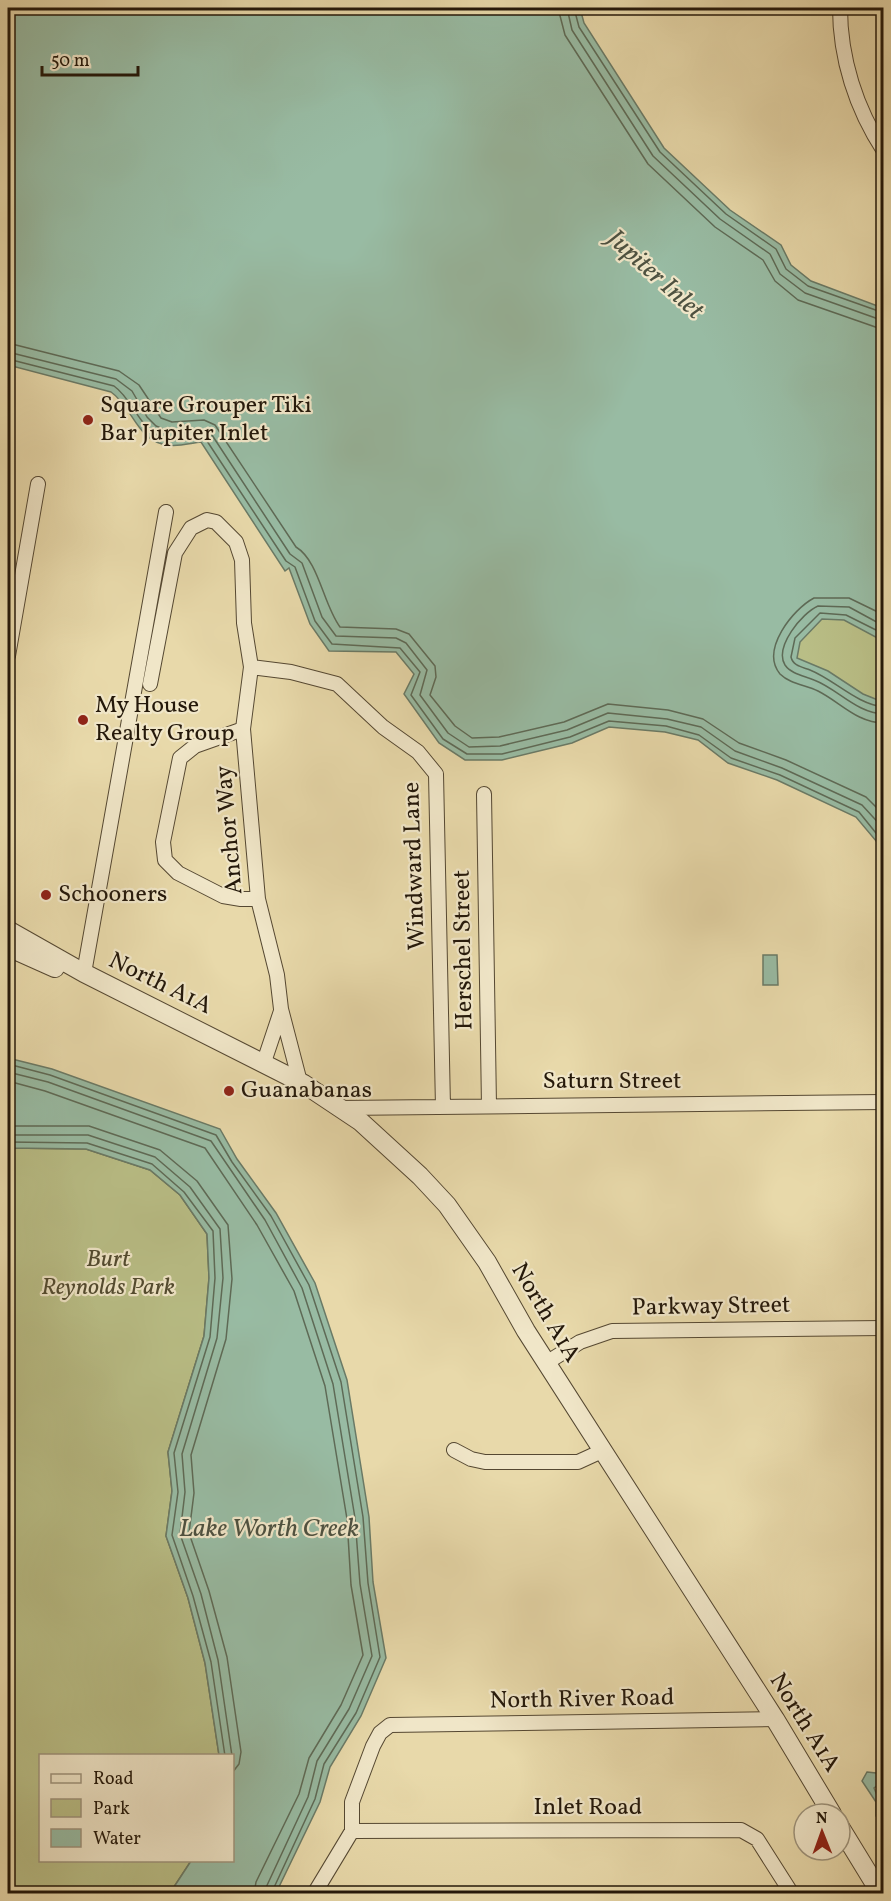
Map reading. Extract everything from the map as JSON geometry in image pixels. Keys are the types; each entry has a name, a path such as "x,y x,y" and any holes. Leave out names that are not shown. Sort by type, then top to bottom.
{"street":[{"path":"840,8 847,64 856,98 884,151"},
{"path":"8,656 38,484"},
{"path":"84,973 166,512"},
{"name":"Anchor Way","path":"150,684 175,553 190,528 207,520 224,527 240,551 245,634 251,667 243,729 258,899 277,975 281,1009 300,1082"},
{"name":"Windward Lane","path":"251,667 291,672 337,684 383,727 418,752 436,774 443,1107"},
{"path":"243,729 195,746 180,758 163,852 171,868 205,887 232,898 258,899"},
{"name":"Herschel Street","path":"484,794 489,1106"},
{"name":"North A1A","path":"8,930 84,973 300,1082 341,1108 392,1148 447,1205 487,1262 546,1363 775,1719 825,1802"},
{"name":"North A1A","path":"8,947 62,971 84,973"},
{"name":"Anchor Way","path":"264,1062 281,1009"},
{"name":"Saturn Street","path":"341,1108 884,1102"},
{"name":"Parkway Street","path":"546,1363 580,1342 612,1331 884,1328"},
{"path":"454,1450 471,1459 485,1462 578,1462 602,1451"},
{"name":"North River Road","path":"352,1831 352,1802 377,1739 380,1733 390,1725 775,1719"},
{"name":"Inlet Road","path":"352,1831 741,1830 758,1839 792,1893"},
{"path":"314,1893 352,1831"},
{"path":"852,1846 881,1893"}],"green space":[{"path":"821,618 844,619 883,640 883,703 840,685 796,659 798,642"},
{"name":"Burt Reynolds Park","path":"8,1148 86,1149 150,1170 180,1195 207,1234 209,1278 204,1336 168,1452 172,1491 166,1536 188,1598 205,1663 219,1754 39,1754 39,1862 190,1862 170,1893 8,1894"}],"water":[{"name":"Jupiter Inlet","path":"8,8 580,8 584,23 664,148 730,210 781,245 791,265 811,281 883,308 883,641 844,620 822,619 800,642 797,658 828,671 863,694 883,702 883,862 877,842 856,817 777,780 728,763 698,740 665,732 609,727 572,743 502,760 465,760 439,743 404,694 414,674 396,652 329,651 310,624 289,568 285,571 201,442 176,446 158,442 149,438 142,431 125,406 111,392 8,365"},
{"path":"763,955 777,955 778,985 763,985"},
{"name":"Lake Worth Creek","path":"8,1058 52,1069 220,1129 237,1159 276,1213 315,1283 347,1380 369,1517 373,1582 386,1658 361,1716 330,1767 320,1802 276,1893 170,1893 190,1862 234,1862 234,1754 219,1754 205,1663 188,1598 166,1536 172,1491 168,1452 204,1336 209,1278 207,1234 180,1195 150,1170 86,1149 8,1148"},
{"path":"867,1772 876,1773 883,1780 883,1787 878,1785 874,1788 877,1795 883,1795 883,1823 876,1816 876,1802 862,1781"}],"place":[{"name":"Square Grouper Tiki Bar Jupiter Inlet","path":"88,420"},
{"name":"My House Realty Group","path":"83,720"},
{"name":"Schooners","path":"46,895"},
{"name":"Guanabanas","path":"229,1091"}]}
